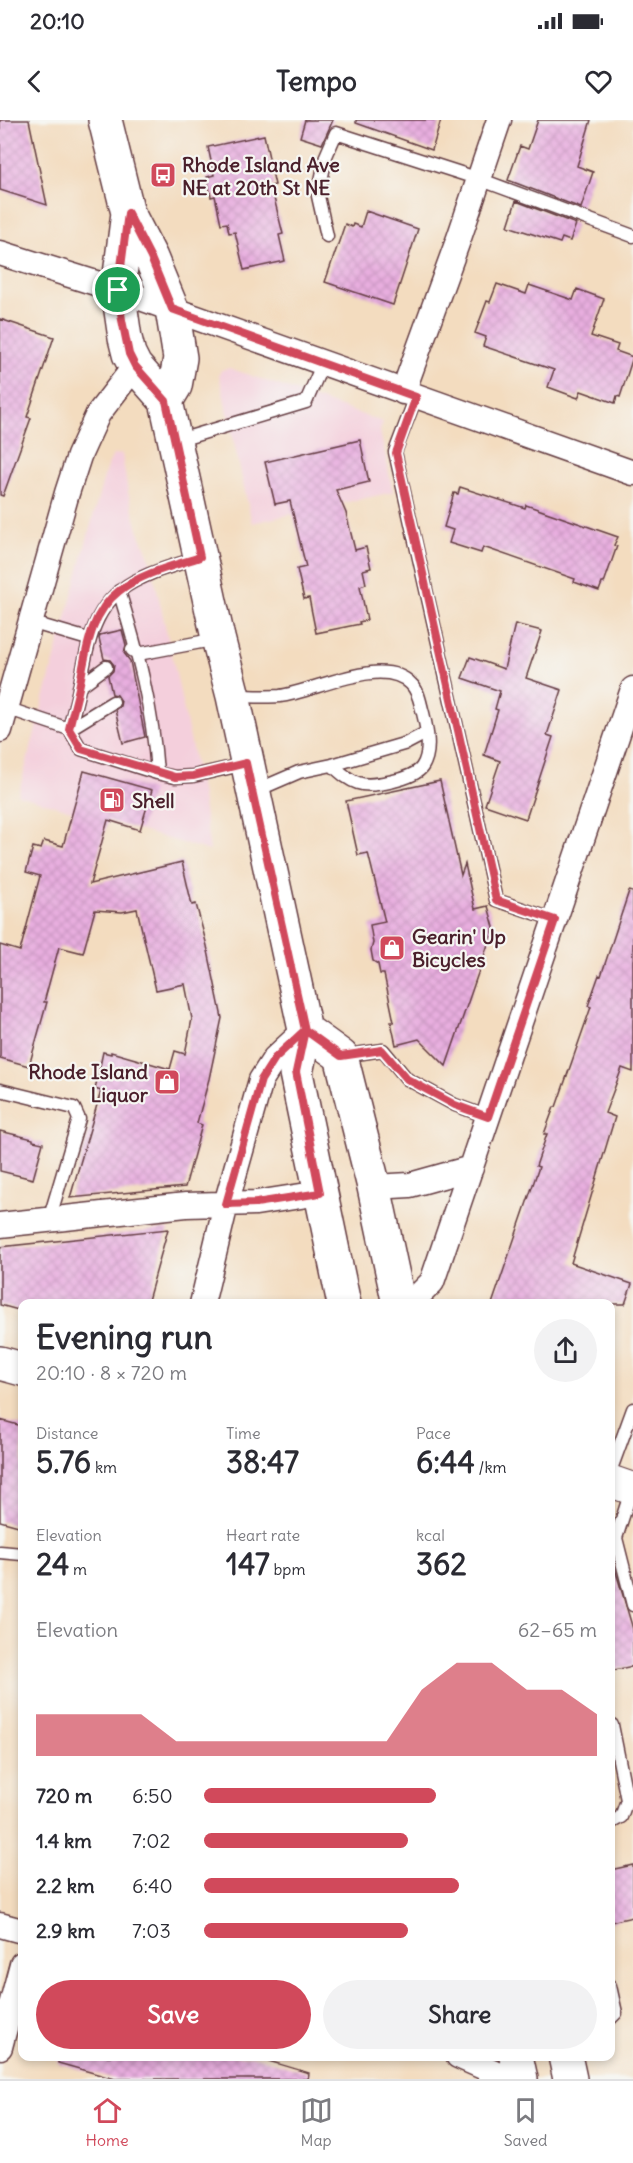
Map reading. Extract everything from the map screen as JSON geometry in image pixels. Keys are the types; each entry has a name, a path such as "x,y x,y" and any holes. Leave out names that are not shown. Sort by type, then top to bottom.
{"main road":[{"path":"105,120 128,213 151,258 172,309 180,358 175,386 166,401"},
{"path":"128,213 118,290 125,338 135,366 166,401 176,441 305,1030 296,1072 343,1299"},
{"path":"305,1030 341,1056 374,1187 398,1299"},
{"path":"0,1363 18,1368"},
{"path":"566,2061 570,2079"},
{"path":"495,2065 521,2079"}],"street":[{"path":"409,394 499,120"},
{"path":"0,253 118,290 633,473"},
{"path":"3,719 79,456 99,414 135,366"},
{"path":"415,1299 432,1282 632,699"},
{"path":"203,1299 226,1204 261,1080 275,1058 305,1030"},
{"path":"374,1187 410,1185 471,1168"},
{"path":"0,1225 186,1205 256,1203 320,1193"},
{"path":"0,1925 18,1929"},
{"path":"0,2047 18,1979"},
{"path":"479,2061 495,2065 510,2079"}],"lane":[{"path":"327,236 318,195 326,156 336,133 479,179 633,236"},
{"path":"176,441 306,402 323,363"},
{"path":"409,394 396,453 496,900 555,920"},
{"path":"200,557 141,578 119,591 100,613 88,639 69,729 81,749 175,777 250,778 332,765 407,743 426,733"},
{"path":"119,591 155,741 157,773"},
{"path":"30,622 88,639"},
{"path":"135,652 218,638"},
{"path":"135,652 136,671"},
{"path":"79,687 106,667"},
{"path":"233,696 282,696 364,673 380,672 411,682 418,694 426,733 427,756 422,768 408,777 375,784 359,784 343,775 332,765"},
{"path":"3,719 69,729 113,702"},
{"path":"341,1056 382,1050 407,1079 455,1105 488,1117"},
{"path":"0,1090 74,1108 79,1119 49,1220"},
{"path":"633,1409 621,1483 616,1538 633,1605"},
{"path":"0,1552 18,1554"},
{"path":"615,1740 627,1800 621,1817 615,1820"}],"shaded area":[{"path":"229,368 383,422 380,431 393,492 252,523 219,375 221,370"},
{"path":"122,454 128,492 138,530 150,559 175,669 201,790 210,851 18,795 106,469 113,455"}],"building":[{"path":"0,120 29,120 47,205 0,190"},
{"path":"305,120 333,120 322,144 300,137"},
{"path":"356,120 441,120 432,150 356,123"},
{"path":"538,120 591,120 577,166 593,172 581,208 508,180 520,146 528,149"},
{"path":"264,135 275,185 271,186 283,234 279,235 285,261 244,270 235,232 229,233 227,223 221,224 215,196 211,197 207,177 214,175 208,147"},
{"path":"516,201 576,224 570,241 562,238 560,243 508,226"},
{"path":"366,211 418,229 393,305 325,282 345,224 361,227"},
{"path":"497,284 526,294 529,285 573,300 577,289 604,299 591,336 618,345 616,351 633,357 620,397 617,396 615,403 581,391 578,398 548,387 554,370 483,346 486,337 475,333 487,301 490,302"},
{"path":"0,319 54,337 27,417 31,418 3,496 0,495"},
{"path":"360,440 369,482 336,490 346,513 355,550 366,547 371,568 363,570 366,584 360,586 367,620 359,622 360,624 316,633 309,598 304,599 297,569 306,567 290,501 275,504 265,462"},
{"path":"460,487 525,508 526,505 618,537 604,583 599,591 574,582 575,579 483,547 481,553 449,543 453,530 444,527 454,493 458,494"},
{"path":"515,624 542,631 526,678 562,690 547,735 553,737 526,819 485,805 500,761 484,755 498,710 495,709 500,691 462,678 470,657 504,669"},
{"path":"122,630 126,645 124,653 130,661 145,737 123,743 115,710 120,706 121,701 117,695 112,694 108,676 113,671 114,665 110,660 104,659 99,638 100,635"},
{"path":"84,771 152,790 140,830 108,820 90,884 182,862 192,905 196,904 207,946 222,1018 197,1123 202,1125 185,1187 70,1198 101,1091 95,1089 103,1052 111,1054 111,1052 170,1069 175,1051 185,1054 192,1019 185,984 156,990 137,909 122,912 95,910 83,953 59,947 44,1002 47,1002 29,1066 0,1058 0,945 20,951 40,876 26,872 33,847 41,849 44,841 63,846"},
{"path":"440,781 461,875 465,864 475,909 488,906 494,927 446,1066 419,1039 396,1045 391,1022 394,1022 384,974 380,974 378,964 373,961 371,950 373,943 370,925 385,922 368,853 358,855 346,801"},
{"path":"629,891 633,892 633,1072 622,1068 605,1113 615,1117 571,1263 632,1284 625,1304 615,1304 615,1299 494,1299 539,1167 536,1166 547,1134 544,1134 554,1107 556,1107 591,1007 588,1006 599,975 601,976"},
{"path":"0,1131 43,1143 33,1179 0,1171"},
{"path":"168,1229 148,1299 18,1299 18,1310 0,1305 0,1247"},
{"path":"0,1420 18,1425 18,1526 0,1521"},
{"path":"615,1569 633,1629 633,1666 615,1670"},
{"path":"633,1865 633,1917 615,1921 615,1869"},
{"path":"58,2061 269,2061 309,2073 308,2079 115,2079 58,2063"}],"place":[{"name":"Rhode Island Ave NE at 20th St NE","path":"163,175"},
{"name":"Shell","path":"112,800"},
{"name":"Gearin' Up Bicycles","path":"392,948"},
{"name":"Rhode Island Liquor","path":"167,1082"}],"route":[{"path":"118,290 128,213 168,295 172,309 416,397 396,453 496,900 555,920 488,1117 455,1105 407,1079 382,1050 341,1056 305,1030 275,1058 261,1080 226,1204 256,1203 320,1193 296,1072 305,1030 246,763 193,776 175,777 81,749 69,729 88,639 100,613 109,601 119,591 141,578 200,557 166,401 135,366 129,354 118,290"}]}
